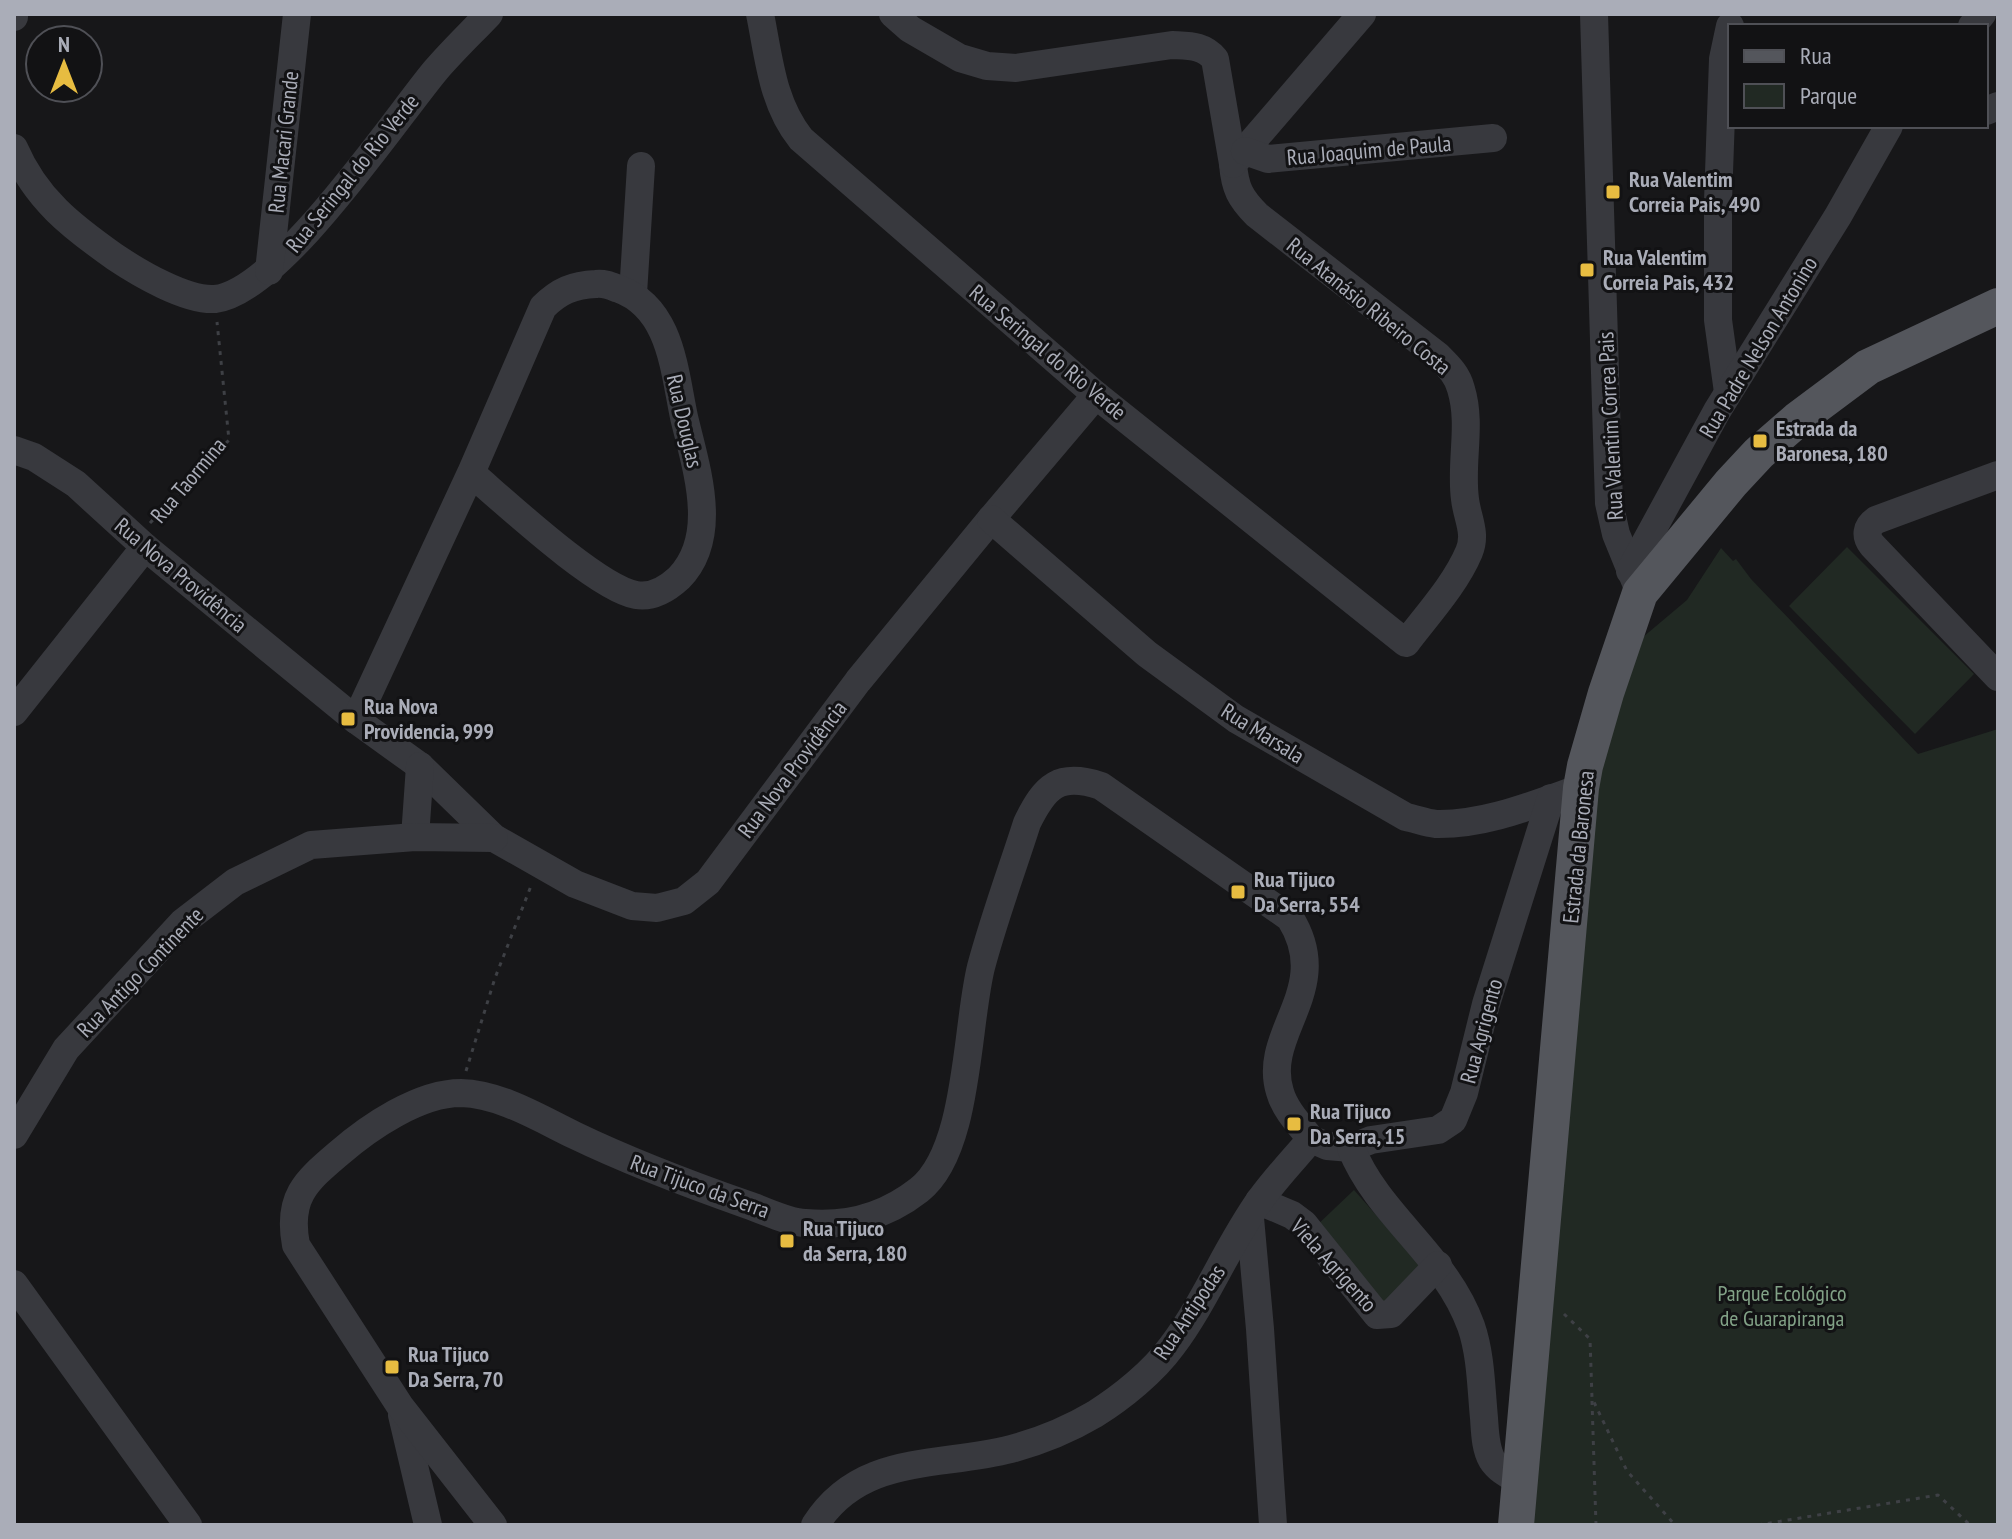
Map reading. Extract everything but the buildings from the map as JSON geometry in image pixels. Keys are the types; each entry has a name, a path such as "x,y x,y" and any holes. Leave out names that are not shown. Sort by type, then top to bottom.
{"main road":[{"name":"Estrada da Baronesa","path":"1516,1525 1538,1289 1566,793 1602,708 1635,582 1759,453 1831,393 1868,367 1998,306"}],"street":[{"name":"Rua Macari Grande","path":"269,271 297,14"},
{"name":"Rua Seringal do Rio Verde","path":"214,299 245,286 269,271 300,241 437,69 489,14"},
{"name":"Rua Seringal do Rio Verde","path":"760,14 776,94 787,122 801,139 1096,395 1406,643"},
{"name":"Rua Atanásio Ribeiro Costa","path":"893,14 910,29 960,58 987,66 1016,68 1172,45 1195,46 1208,51 1215,59 1239,158 1236,189 1249,206 1437,355 1454,372 1461,389 1466,412 1463,482 1472,524 1471,544 1453,578 1406,643"},
{"path":"1239,158 1362,14"},
{"name":"Rua Valentim Correa Pais","path":"1594,14 1609,503 1616,534 1635,582"},
{"path":"1728,35 1723,59 1718,320 1728,392"},
{"name":"Rua Padre Nelson Antonino","path":"1635,582 1728,392 1838,216 1888,128"},
{"name":"Rua Joaquim de Paula","path":"1239,158 1268,159 1493,138"},
{"path":"14,148 24,172 41,196 77,230 132,269 184,293 214,299"},
{"path":"356,720 471,473 543,307 558,292 582,285 605,283 633,294 641,166"},
{"name":"Rua Douglas","path":"471,473 611,586 636,595 654,594 669,587 691,565 700,542 703,520 695,463 666,339 656,316 633,294"},
{"name":"Rua Nova Providência","path":"14,450 34,457 76,484 145,547 356,720 420,766 494,838 575,884 632,906 657,908 684,901 708,882 858,681 1096,395"},
{"path":"1995,670 1872,545 1867,531 1876,520 1998,475"},
{"name":"Rua Marsala","path":"991,519 1147,654 1236,719 1406,817 1433,824 1461,823 1490,818 1566,793"},
{"name":"Rua Taormina","path":"14,712 145,547"},
{"path":"415,837 420,766"},
{"name":"Rua Tijuco da Serra","path":"493,1525 400,1406 296,1245 292,1226 295,1203 308,1180 343,1150 415,1102 461,1093 486,1096 513,1106 666,1176 802,1223 842,1223 880,1214 920,1190 938,1168 953,1136 981,968 1027,823 1050,787 1081,779 1113,794 1290,918 1298,932 1305,967 1302,990 1277,1068 1280,1092 1291,1114 1311,1139"},
{"name":"Rua Agrigento","path":"1311,1139 1327,1146 1351,1148 1371,1140 1438,1130 1456,1114 1486,1004 1566,793"},
{"name":"Rua Antigo Continente","path":"14,1135 66,1049 183,922 235,882 311,845 358,839 494,838"},
{"name":"Rua Antipodas","path":"815,1525 827,1506 871,1475 1009,1449 1058,1434 1097,1412 1137,1382 1172,1346 1254,1210 1311,1139"},
{"path":"1351,1148 1377,1197 1438,1265 1454,1289 1476,1346 1488,1450 1500,1469 1521,1482"},
{"path":"1254,1210 1273,1525"},
{"name":"Viela Agrigento","path":"1254,1210 1292,1215 1304,1224 1377,1315 1391,1314 1438,1265"},
{"path":"14,1284 188,1525"},
{"path":"400,1406 428,1525"}],"path":[{"name":"Rua Taormina","path":"145,547 150,524 229,440 214,299"},
{"path":"461,1093 495,978 541,864"},
{"path":"1538,1289 1590,1339 1596,1525"},
{"path":"1592,1398 1627,1471 1675,1525"},
{"path":"1758,1525 1938,1495 1970,1525"}],"green space":[{"path":"1847,547 1974,674 1915,734 1789,606"},
{"name":"Parque Ecológico de Guarapiranga","path":"1721,548 1733,561 1736,559 1751,579 1918,754 1998,729 1998,1525 1522,1525 1583,835 1630,648 1687,600"},
{"path":"1354,1190 1429,1275 1387,1311 1313,1229"}],"place":[{"name":"Rua Valentim Correia Pais, 490","path":"1613,192"},
{"name":"Rua Valentim Correia Pais, 432","path":"1587,270"},
{"name":"Estrada da Baronesa, 180","path":"1760,441"},
{"name":"Rua Nova Providencia, 999","path":"348,719"},
{"name":"Rua Tijuco Da Serra, 554","path":"1238,892"},
{"name":"Rua Tijuco Da Serra, 15","path":"1294,1124"},
{"name":"Rua Tijuco da Serra, 180","path":"787,1241"},
{"name":"Rua Tijuco Da Serra, 70","path":"392,1367"}]}
